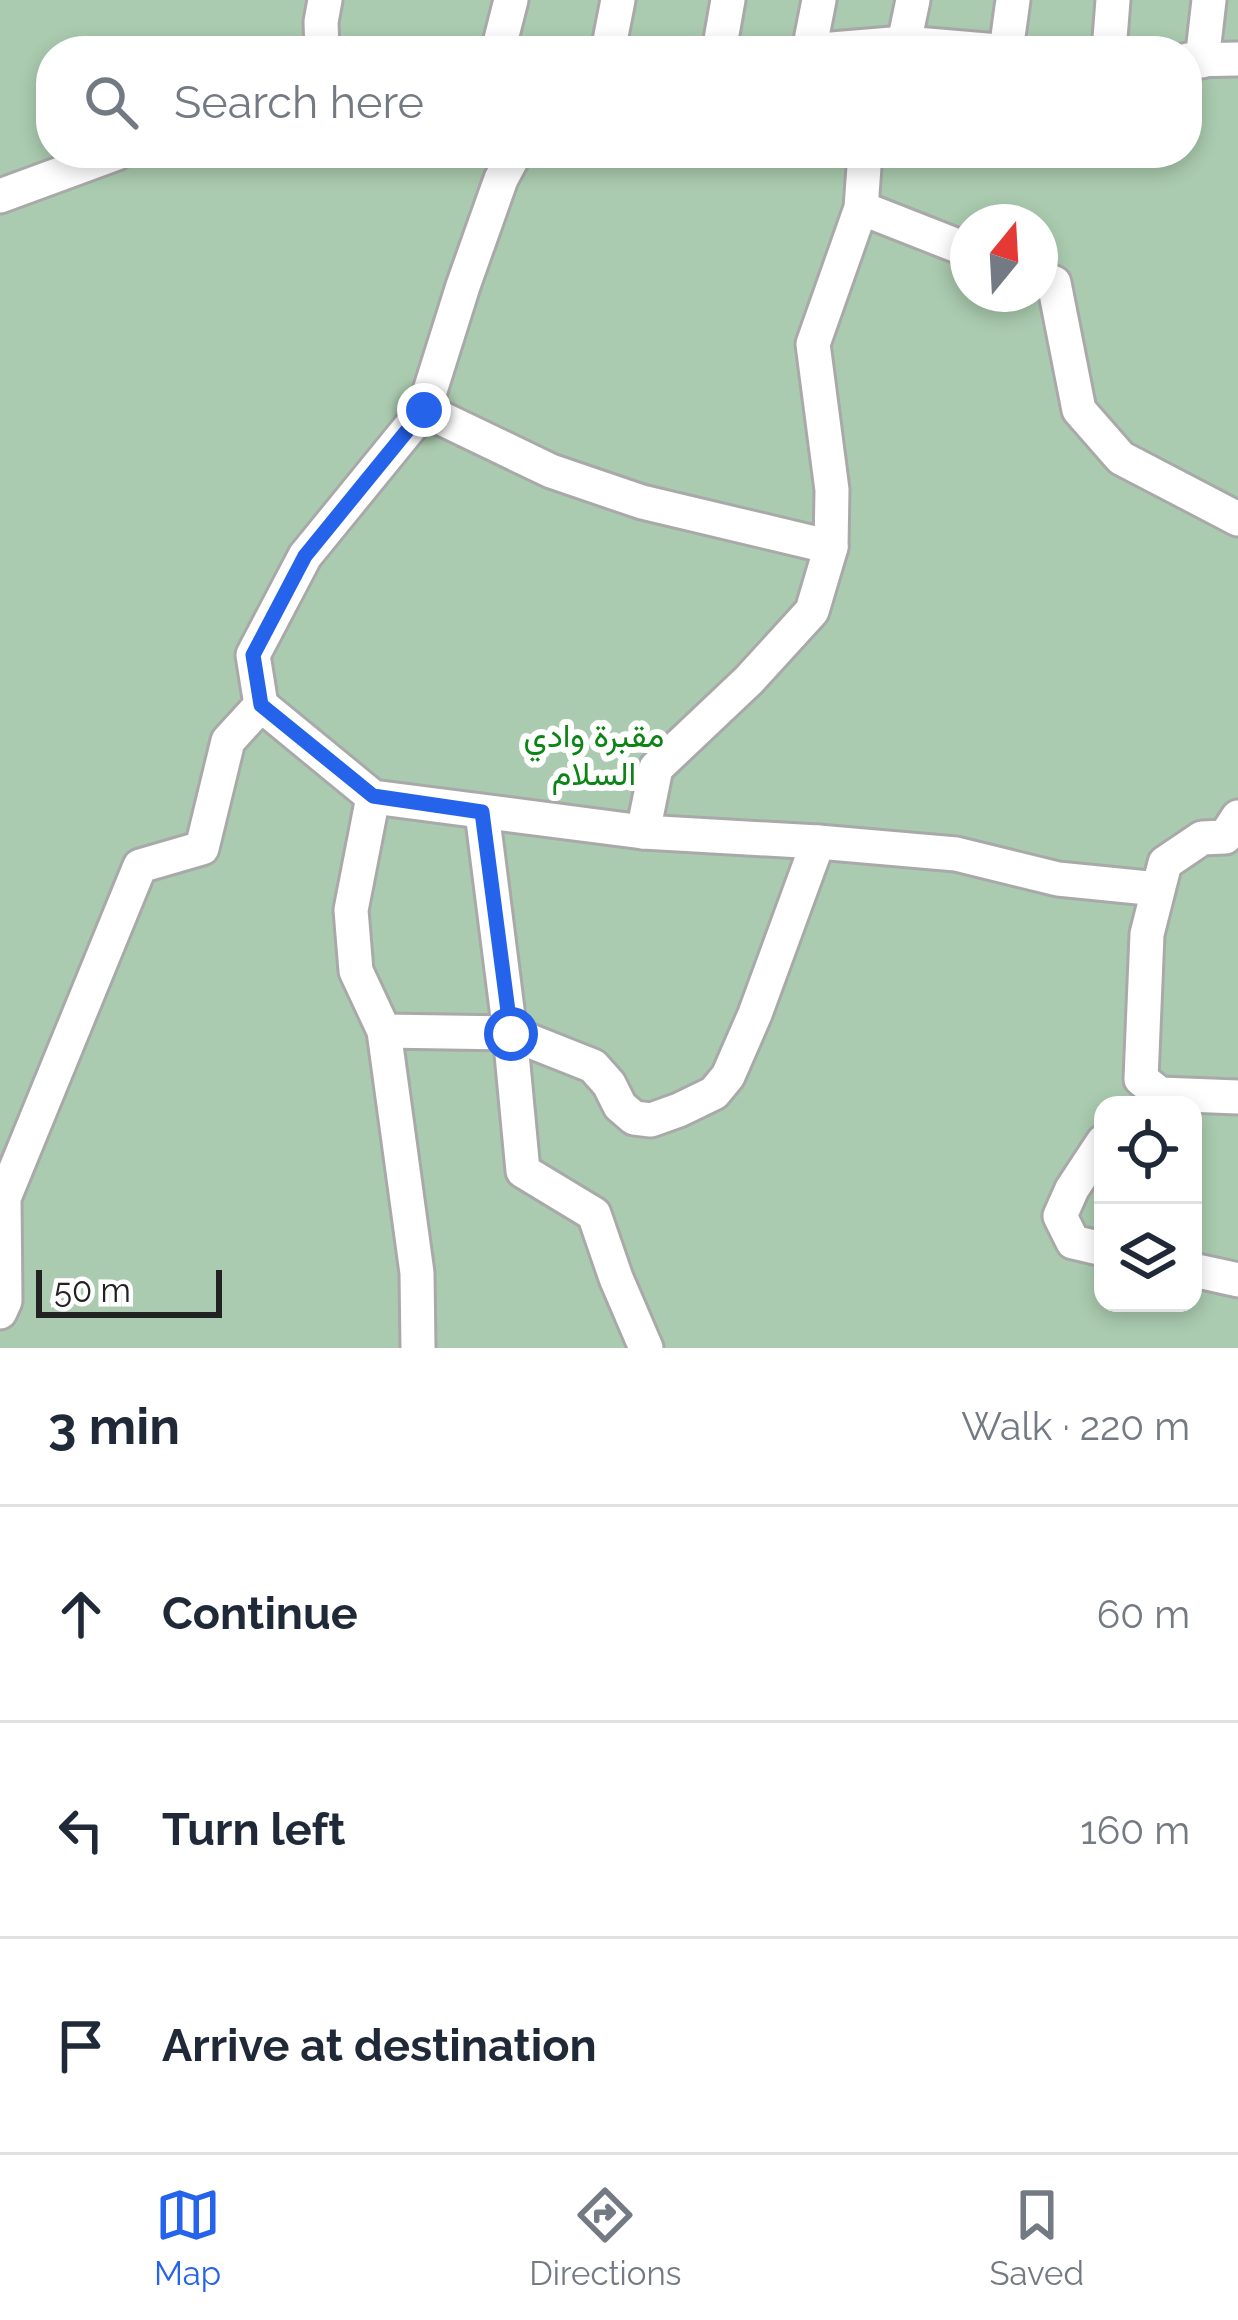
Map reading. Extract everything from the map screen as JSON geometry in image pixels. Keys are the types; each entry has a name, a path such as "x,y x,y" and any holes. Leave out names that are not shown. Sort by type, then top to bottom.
{"lane":[{"path":"321,36 325,0"},
{"path":"502,36 511,0"},
{"path":"611,36 618,0"},
{"path":"722,36 728,0"},
{"path":"811,36 819,0"},
{"path":"889,36 913,0"},
{"path":"1005,36 1013,0"},
{"path":"1110,36 1113,0"},
{"path":"1200,36 1209,0"},
{"path":"1202,61 1238,59"},
{"path":"0,196 76,168"},
{"path":"507,168 424,410 305,556 253,655 261,705 373,796 643,832 956,854 1058,879 1158,889"},
{"path":"643,832 656,769 749,680 812,610 831,547 832,490 813,344 861,208 864,168"},
{"path":"861,208 950,243"},
{"path":"1058,303 1079,410 1121,458 1238,519"},
{"path":"424,410 551,471 642,502 831,547"},
{"path":"0,1312 5,1300 4,1198 140,866 202,848 228,741 261,705"},
{"path":"373,796 351,910 356,971 384,1030 417,1273 418,1348"},
{"path":"482,812 511,1034 523,1171 594,1214 646,1348"},
{"path":"1238,817 1225,837 1202,838 1165,863 1147,934 1134,1092 1238,1097"},
{"path":"384,1030 511,1034 593,1066 634,1118 651,1120 714,1093 728,1076 755,1014 818,842"},
{"path":"1094,1156 1060,1216 1073,1242 1094,1247"},
{"path":"1202,1272 1238,1280"}],"green space":[{"name":"مقبرة وادي السلام","path":"0,0 1238,0 1238,1348 0,1348"}],"route":[{"path":"424,410 305,556 253,655 261,705 373,796 482,812 511,1034"}]}
